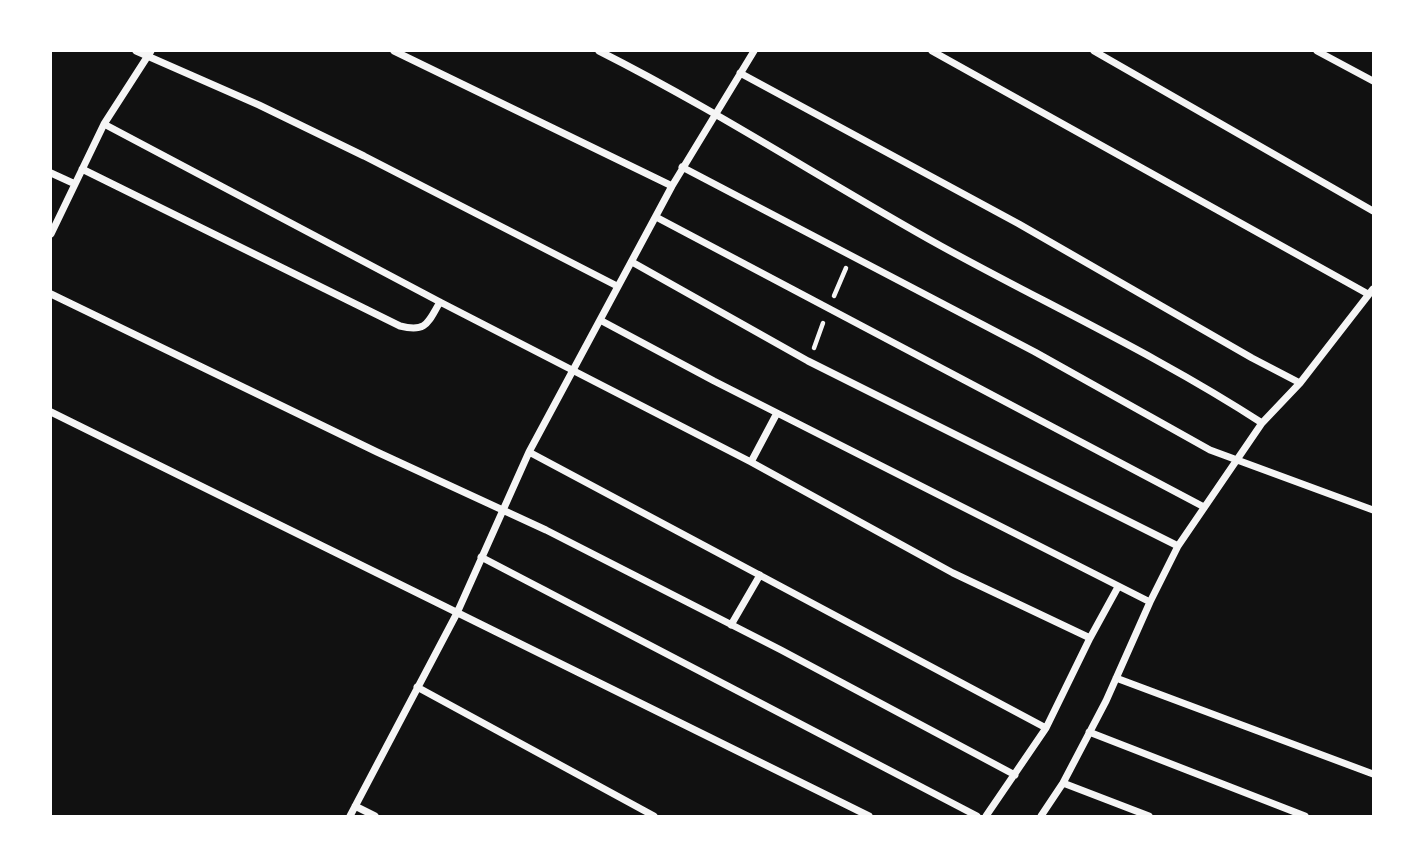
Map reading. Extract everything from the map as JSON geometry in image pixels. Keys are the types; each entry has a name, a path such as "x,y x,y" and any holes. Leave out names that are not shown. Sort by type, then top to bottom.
{"street":[{"path":"136,51 150,53 364,156 617,286"},
{"path":"394,51 672,186"},
{"path":"599,51 670,87 914,231 1161,362 1262,422"},
{"path":"350,816 457,613 528,452 682,167 754,51"},
{"path":"932,51 1371,291 1300,383 1262,422 1178,546 1089,732 1063,783 1041,816"},
{"path":"1094,51 1373,211"},
{"path":"1318,51 1373,80"},
{"path":"51,234 104,124 150,53"},
{"path":"740,72 1019,224 1300,383"},
{"path":"104,124 440,302 575,369 751,462 953,573 1090,638"},
{"path":"682,167 1035,352 1210,450 1373,510"},
{"path":"82,169 400,326 415,330 422,328 440,302"},
{"path":"51,173 75,184"},
{"path":"656,218 1204,507"},
{"path":"632,262 808,361 1178,546"},
{"path":"51,294 377,452 502,509 731,625 1015,775"},
{"path":"600,320 1150,602"},
{"path":"51,412 869,816"},
{"path":"751,462 777,413"},
{"path":"528,452 1046,728"},
{"path":"481,557 977,816"},
{"path":"731,625 760,575"},
{"path":"986,816 1046,728 1118,587"},
{"path":"1116,678 1373,774"},
{"path":"417,687 654,816"},
{"path":"1089,732 1305,816"},
{"path":"1063,783 1149,816"},
{"path":"355,806 375,816"}]}
